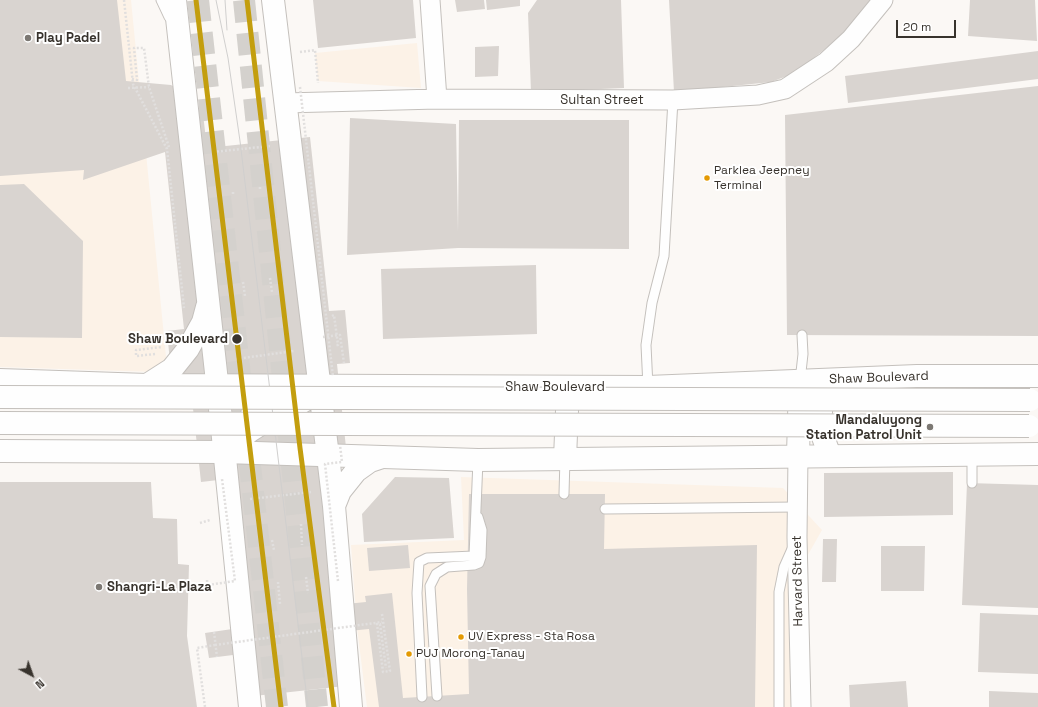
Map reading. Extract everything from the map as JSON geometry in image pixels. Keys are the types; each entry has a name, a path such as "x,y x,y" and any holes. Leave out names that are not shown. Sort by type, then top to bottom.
{"main road":[{"path":"175,0 221,418 224,452 225,502 250,707"},
{"path":"273,0 290,143 326,384 323,417 334,446 327,494 351,707"},
{"path":"147,385 172,369 188,349 203,322 208,300"},
{"name":"Shaw Boulevard","path":"0,380 217,386 326,384 648,387 917,376 1038,376"},
{"path":"798,455 810,415 823,398 831,380"},
{"path":"800,381 810,415 823,437 830,456"},
{"path":"0,420 11,417 221,418 290,409 308,399 326,384"},
{"path":"565,458 568,387"},
{"name":"Shaw Boulevard","path":"0,397 1034,400"},
{"path":"224,452 261,424 273,421 323,417 566,420 810,415"},
{"path":"0,423 1034,426"},
{"path":"0,452 224,452 334,446 382,457 478,460 798,455 1038,454"},
{"path":"327,494 340,491 356,471 370,461 382,457"}],"street":[{"path":"430,0 438,99"},
{"name":"Sultan Street","path":"285,103 438,99 673,100 758,95 785,89 826,62 851,40 883,0"},
{"name":"Harvard Street","path":"798,455 797,536 801,707"}],"lane":[{"path":"161,0 181,46"},
{"path":"648,387 646,345 652,303 664,256 673,100"},
{"path":"800,381 803,354 802,335"},
{"path":"972,455 972,483"},
{"path":"564,494 565,458"},
{"path":"422,697 417,593 419,562 427,558 474,556 478,460"},
{"path":"605,509 797,507"},
{"path":"437,696 430,586 436,574 447,567 474,565 479,563 481,557 482,530 476,512"},
{"path":"779,707 779,592 784,567 797,536"}],"path":[{"path":"124,0 132,79 133,84 167,149 186,313 170,151 149,87 144,48 134,48 137,80 132,79"},
{"path":"315,50 320,101"},
{"path":"128,88 149,87"},
{"path":"300,87 328,336 326,384"},
{"path":"193,155 290,143"},
{"path":"232,192 233,196"},
{"path":"270,278 272,292"},
{"path":"243,282 245,296"},
{"path":"323,347 338,345 334,316 331,316"},
{"path":"324,337 340,335 344,363"},
{"path":"136,356 136,350 166,347"},
{"path":"230,360 300,350"},
{"path":"334,446 342,462 325,464 338,580"},
{"path":"208,585 235,581 222,479"},
{"path":"225,502 327,494"},
{"path":"200,523 210,520"},
{"path":"301,524 302,545"},
{"path":"272,540 274,550"},
{"path":"306,577 308,593"},
{"path":"207,580 208,590"},
{"path":"278,582 280,604"},
{"path":"382,614 390,671 383,672 377,624 380,624 386,668"},
{"path":"205,707 197,648 383,622"},
{"path":"214,632 217,657"}],"shaded area":[{"path":"0,0 131,0 167,367 156,372 0,367"},
{"path":"417,43 421,88 318,81 315,53"},
{"path":"461,477 783,488 822,530 792,583 794,707 367,707 357,628 351,545 464,540"}],"building":[{"path":"0,0 117,0 126,81 171,85 190,97 203,114 207,148 310,137 329,311 345,310 350,363 337,364 348,466 321,469 336,605 366,602 365,596 392,593 403,698 469,694 467,589 469,494 605,494 604,549 757,545 755,707 379,707 369,629 339,632 345,686 254,696 249,653 209,658 205,633 246,627 227,479 201,482 190,381 172,383 167,331 184,329 165,152 83,180 84,170 0,176"},
{"path":"313,0 413,0 416,38 318,48"},
{"path":"455,0 484,0 485,9 457,12"},
{"path":"486,0 520,0 520,6 487,10"},
{"path":"537,0 621,0 624,88 531,92 528,13"},
{"path":"669,0 870,0 845,33 795,73 771,82 674,92"},
{"path":"970,0 1035,0 1037,41 968,36"},
{"path":"499,46 498,76 475,77 475,47"},
{"path":"1038,51 1038,79 848,103 845,76"},
{"path":"1038,86 1038,336 787,335 785,115"},
{"path":"350,118 456,124 458,232 459,120 629,120 629,249 458,248 347,255"},
{"path":"24,184 83,241 82,338 0,337 0,185"},
{"path":"536,265 537,334 383,339 381,269"},
{"path":"953,472 953,515 824,517 824,473"},
{"path":"395,477 449,478 454,538 364,542 362,514"},
{"name":"Shangri-La Plaza","path":"0,482 151,482 153,518 177,519 178,564 189,565 187,636 197,707 0,707"},
{"path":"967,483 1038,485 1038,608 962,605"},
{"path":"823,539 837,539 836,582 822,582"},
{"path":"408,545 410,568 369,571 367,548"},
{"path":"881,546 925,546 924,591 881,591"},
{"path":"980,613 1038,615 1038,674 978,672"},
{"path":"906,681 908,707 850,707 849,685"},
{"path":"989,691 1038,693 1038,707 989,707"}],"tunnel":[{"path":"198,0 277,707"},
{"path":"244,0 317,707"}],"tram line":[{"path":"216,0 228,58 240,141 308,707"},
{"path":"225,0 227,30"}],"transit line":[{"path":"196,0 281,707"},
{"path":"247,0 300,448 334,707"}],"place":[{"name":"Play Padel","path":"28,38"},
{"name":"Parklea Jeepney Terminal","path":"707,178"},
{"name":"Shaw Boulevard","path":"237,339"},
{"name":"Mandaluyong Station Patrol Unit","path":"930,427"},
{"name":"Shangri-La Plaza","path":"99,587"},
{"name":"UV Express - Sta Rosa","path":"461,637"},
{"name":"PUJ Morong-Tanay","path":"409,654"}]}
